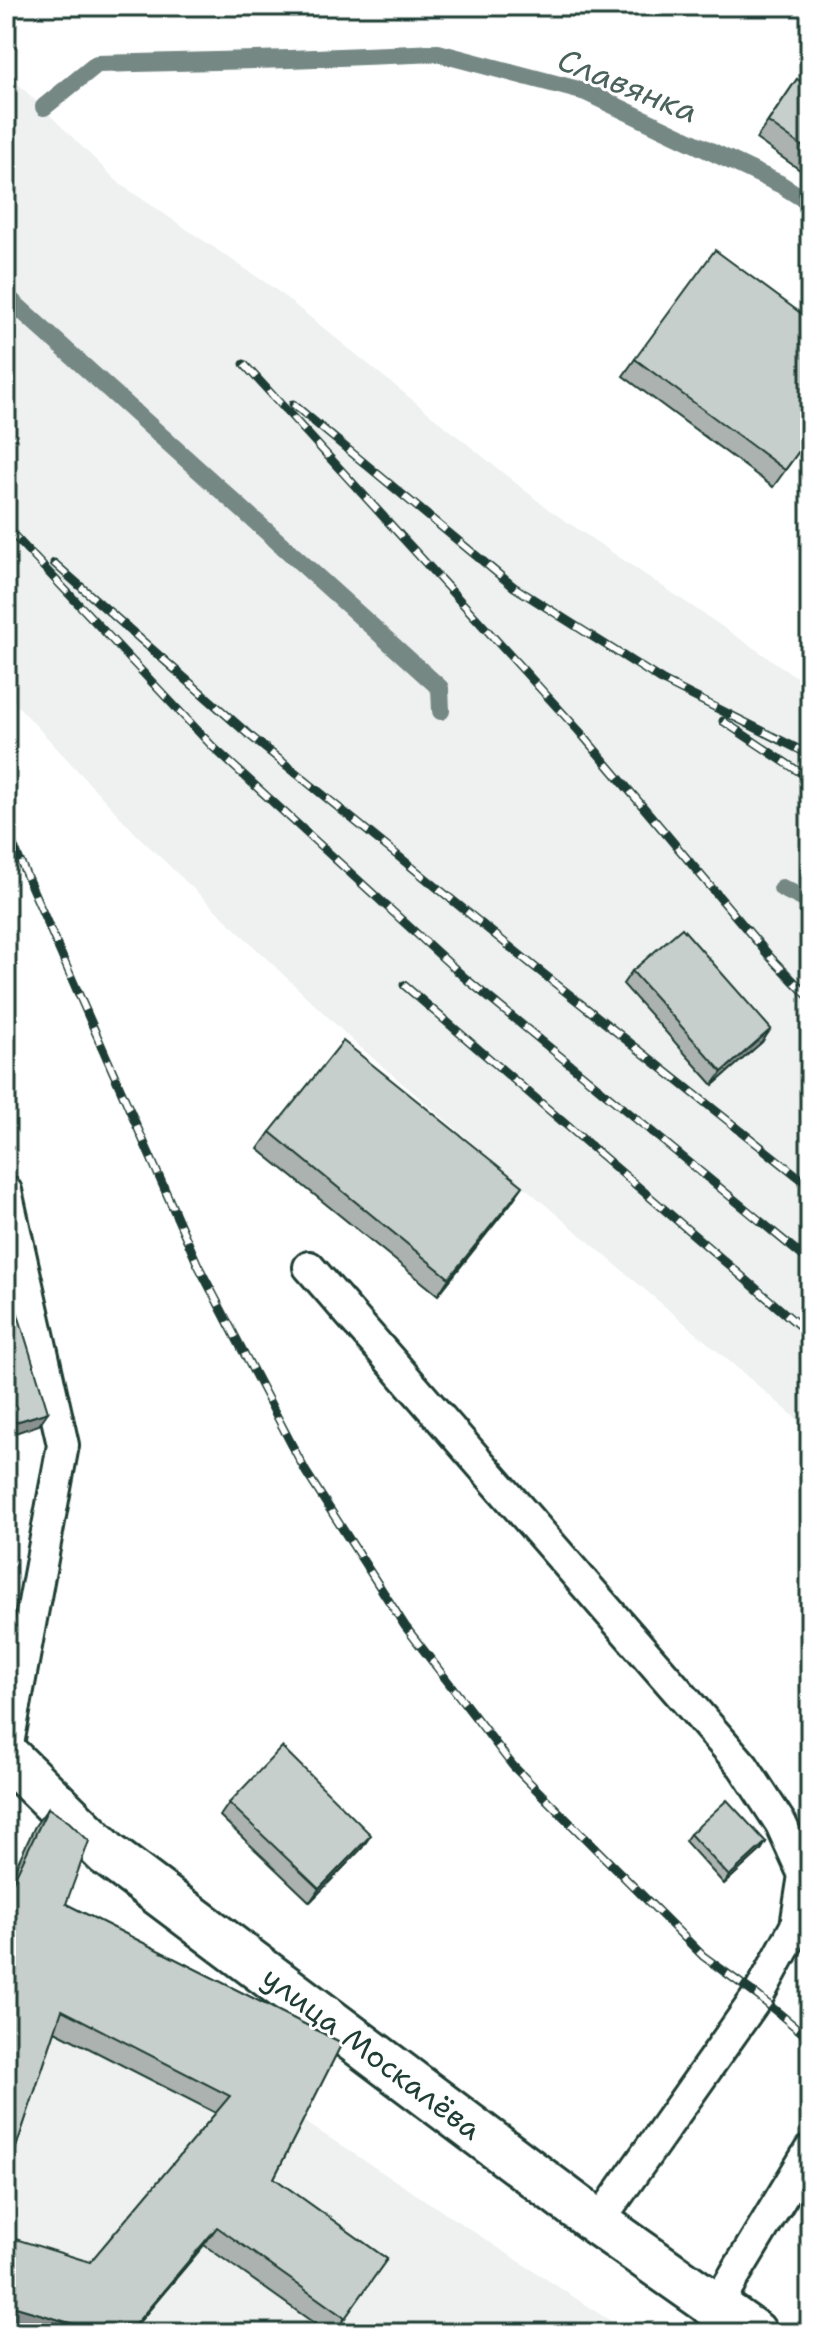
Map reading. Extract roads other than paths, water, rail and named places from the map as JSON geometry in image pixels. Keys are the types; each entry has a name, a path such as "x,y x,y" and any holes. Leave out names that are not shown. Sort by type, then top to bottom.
{"street":[{"name":"улица Москалёва","path":"6,1755 107,1854 598,2223 754,2333"}],"lane":[{"path":"6,1191 63,1445 6,1755"},
{"path":"309,1267 743,1766 781,1824 804,1875 796,1926 758,1996 598,2223"},
{"path":"716,2306 810,2150"}],"waterway":[{"name":"Славянка","path":"44,107 97,64 438,53 586,92 780,184 810,203"},
{"path":"6,296 440,688 441,711"},
{"path":"782,888 810,902"}],"railway":[{"path":"244,364 579,731 771,958 810,998"},
{"path":"293,404 514,587 663,681 810,755"},
{"path":"6,527 213,747 465,978 810,1262"},
{"path":"54,563 248,734 810,1186"},
{"path":"723,721 810,779"},
{"path":"6,829 198,1265 306,1472 405,1626 513,1766 703,1956 810,2039"},
{"path":"404,985 810,1335"}]}
